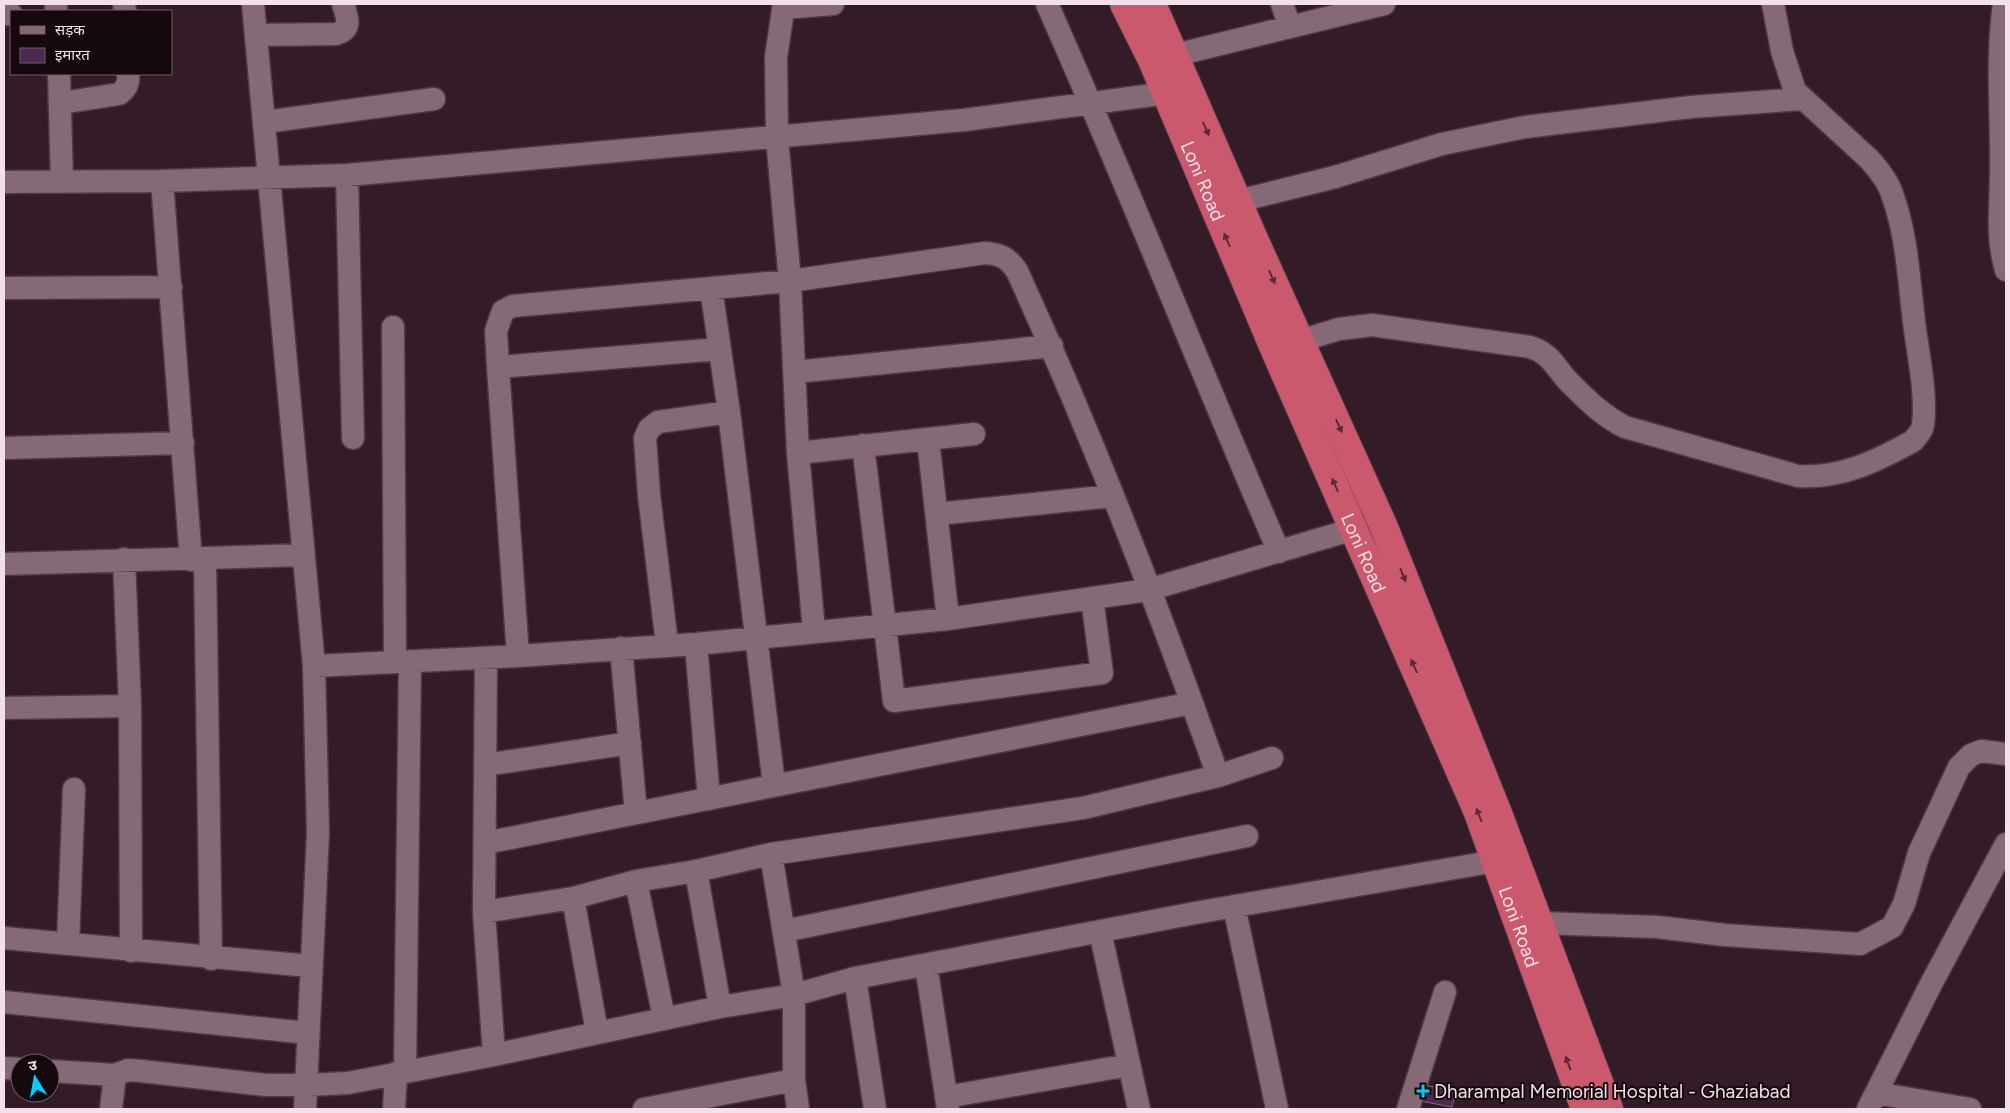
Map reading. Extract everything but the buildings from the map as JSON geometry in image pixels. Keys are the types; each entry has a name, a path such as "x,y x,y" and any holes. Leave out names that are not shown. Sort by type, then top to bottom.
{"highway":[{"name":"Loni Road","path":"1124,4 1163,58"},
{"name":"Loni Road","path":"1152,4 1163,58 1276,353 1476,810 1585,1109"},
{"name":"Loni Road","path":"1177,92 1238,200 1384,525 1540,924 1609,1109"}],"street":[{"path":"253,4 314,666 318,833 310,966 305,1109"},
{"path":"256,36 336,34 342,32 347,29 348,23 343,4"},
{"path":"814,632 798,453 790,281 777,138 776,57 784,6 832,4"},
{"path":"1048,4 1092,104 1212,397 1279,552"},
{"path":"1282,4 1290,27"},
{"path":"1163,58 1384,4"},
{"path":"1276,353 1300,341 1339,329 1372,325 1530,347 1541,350 1548,356 1568,381 1602,414 1625,427 1798,476 1816,476 1852,470 1892,453 1912,441 1920,433 1923,426 1920,363 1898,215 1892,194 1878,168 1795,91 1788,75 1773,4"},
{"path":"2004,4 2000,61 2002,173 1998,219 2001,254 2006,270"},
{"path":"59,75 62,182"},
{"path":"61,103 119,94 129,82 128,75"},
{"path":"4,182 162,181 347,174 777,138 964,120 1177,92"},
{"path":"265,122 434,99"},
{"path":"1238,200 1335,177 1442,144 1525,127 1691,107 1803,99"},
{"path":"347,174 353,438"},
{"path":"162,181 183,444 198,560 211,958"},
{"path":"518,656 496,331 503,311 513,306 790,281 985,253 1000,254 1010,261 1017,271 1052,346 1112,496 1218,776"},
{"path":"4,288 171,287"},
{"path":"711,288 729,412 774,785"},
{"path":"393,327 403,662 400,1072 394,1109"},
{"path":"795,372 1052,346"},
{"path":"498,367 719,349"},
{"path":"667,644 649,495 645,438 649,429 658,422 729,412"},
{"path":"798,453 974,434"},
{"path":"928,440 948,619"},
{"path":"4,448 183,444"},
{"path":"863,445 894,701 1102,673 1092,598"},
{"path":"937,514 1112,496"},
{"path":"314,666 486,658 667,644 696,644 948,619 1148,590 1354,529"},
{"path":"4,564 124,559 198,560 303,555"},
{"path":"124,559 130,706 131,951"},
{"path":"696,644 709,799"},
{"path":"622,648 636,813"},
{"path":"486,658 484,912 494,1056"},
{"path":"485,843 1192,704"},
{"path":"4,708 130,706"},
{"path":"485,765 630,744"},
{"path":"1540,924 1657,927 1725,935 1860,944 1892,927 1904,904 1920,853 1959,767 1971,755 1981,751 2006,754"},
{"path":"484,912 573,898 636,881 696,871 771,854 1083,808 1218,776 1272,758"},
{"path":"68,944 74,789"},
{"path":"784,931 1247,836"},
{"path":"1970,1109 1872,1101 1930,986 2006,844"},
{"path":"771,854 794,995 794,1080 798,1109"},
{"path":"60,1072 115,1075 128,1070 266,1085 306,1086 348,1083 494,1056 664,1018 794,995 855,978 926,964 1234,906 1496,861"},
{"path":"696,871 720,1007"},
{"path":"636,881 664,1018"},
{"path":"573,898 597,1032"},
{"path":"1234,906 1277,1109"},
{"path":"1100,931 1140,1109"},
{"path":"4,938 310,966"},
{"path":"926,964 947,1103 1130,1065"},
{"path":"855,978 875,1109"},
{"path":"1408,1109 1445,992"},
{"path":"4,1002 308,1033"},
{"path":"111,1109 115,1075"},
{"path":"644,1109 794,1080"}],"place":[{"name":"Dharampal Memorial Hospital - Ghaziabad","path":"1423,1091"}]}
